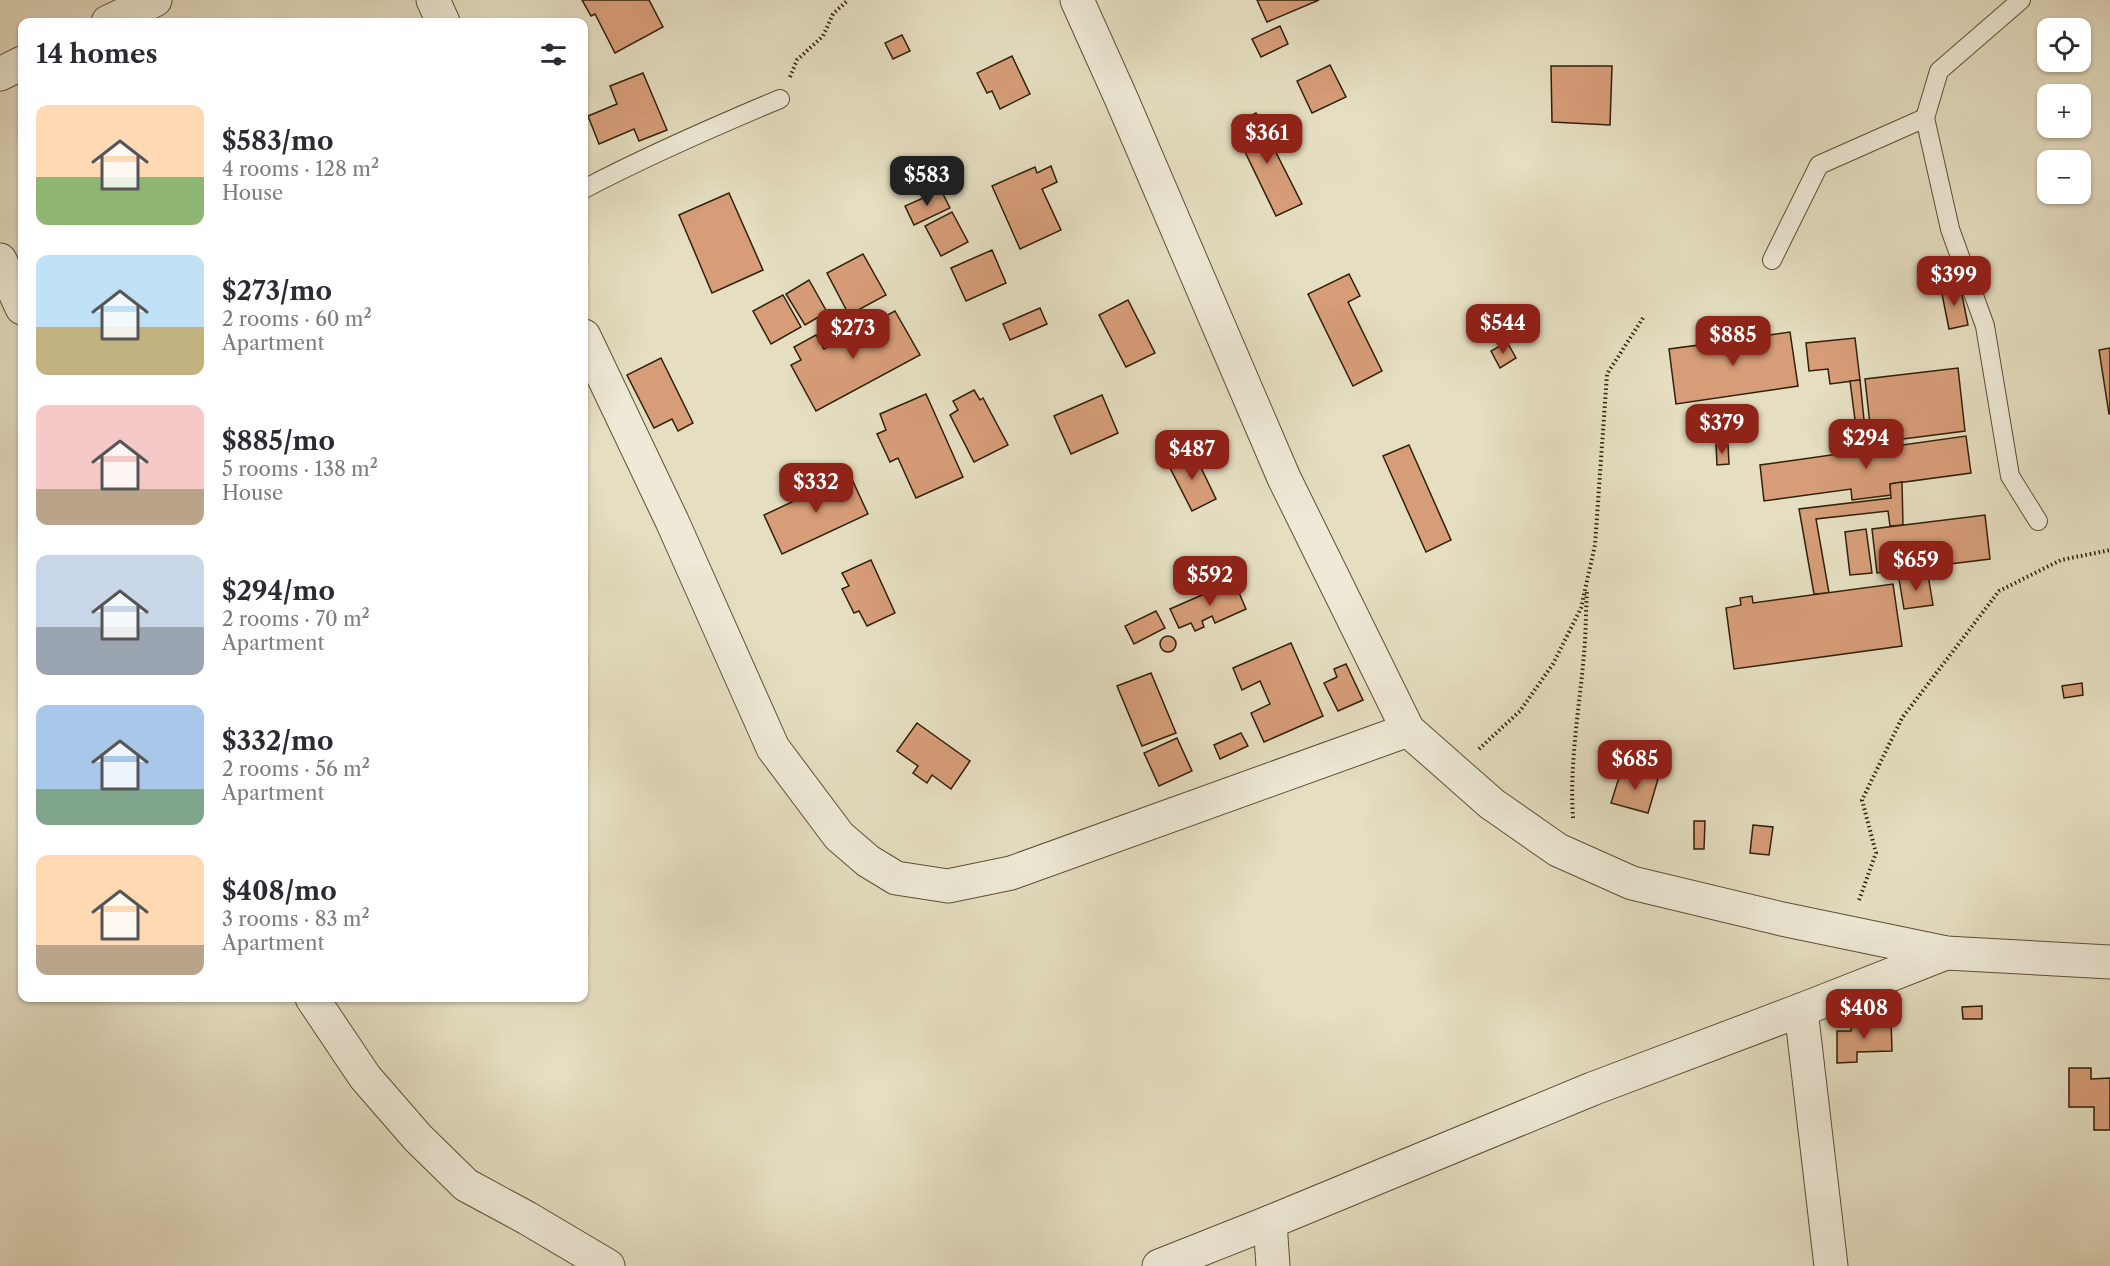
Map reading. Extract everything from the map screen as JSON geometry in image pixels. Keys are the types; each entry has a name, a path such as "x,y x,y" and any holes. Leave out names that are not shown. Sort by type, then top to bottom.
{"street":[{"path":"117,18 155,0"},
{"path":"433,0 441,18"},
{"path":"1077,0 1284,478 1408,730 1492,804 1558,850 1632,883 1782,919 1946,953 2110,962"},
{"path":"0,74 18,65"},
{"path":"0,260 18,299"},
{"path":"588,344 672,521 773,747 839,836 868,861 896,878 948,886 1011,873 1408,730"},
{"path":"1159,1266 1592,1089 1946,953"},
{"path":"315,1002 365,1077 418,1138 466,1185 608,1266"},
{"path":"1801,1010 1831,1266"},
{"path":"1270,1222 1273,1266"}],"lane":[{"path":"2021,0 1939,71 1924,118 1950,229 1985,326 2010,476 2038,521"},
{"path":"588,187 698,133 780,99"},
{"path":"1772,260 1819,165 1924,118"}],"path":[{"path":"780,99 797,60 823,36 833,14 848,0"},
{"path":"1451,768 1484,745 1520,711 1558,655 1581,608 1595,545 1607,374 1643,318"},
{"path":"1850,933 1860,896 1876,853 1862,800 1902,718 1999,591 2061,560 2110,550"},
{"path":"1576,858 1572,796 1574,740 1585,641 1587,580"}],"building":[{"path":"582,0 649,0 663,27 615,53 595,14 591,16"},
{"path":"1257,0 1319,0 1267,22"},
{"path":"1280,26 1288,44 1261,57 1252,39"},
{"path":"902,35 910,51 893,59 885,43"},
{"path":"1012,56 1030,94 1000,109 992,91 987,93 977,73"},
{"path":"1330,65 1346,97 1312,113 1297,81"},
{"path":"1551,66 1612,66 1610,125 1552,122"},
{"path":"643,73 667,130 639,141 634,129 599,144 588,116 617,104 610,86"},
{"path":"1256,113 1302,204 1276,216 1232,125"},
{"path":"1051,166 1057,182 1042,189 1061,230 1020,249 992,186 1035,167 1037,173"},
{"path":"941,190 950,208 914,225 905,206"},
{"path":"729,193 763,270 712,293 679,215"},
{"path":"952,212 968,242 941,256 925,226"},
{"path":"992,250 1006,283 966,301 951,268"},
{"path":"863,254 886,295 849,315 827,273"},
{"path":"1349,274 1360,296 1348,302 1382,371 1353,386 1308,294"},
{"path":"809,280 827,312 805,325 786,294"},
{"path":"1960,285 1968,325 1949,329 1941,289"},
{"path":"783,295 801,327 771,344 753,311"},
{"path":"1128,300 1155,353 1126,367 1099,315"},
{"path":"1040,308 1047,324 1010,340 1003,324"},
{"path":"895,311 920,355 816,411 791,365 801,360 794,347 816,335 824,349"},
{"path":"1731,330 1733,340 1790,332 1798,386 1676,404 1669,349 1714,343 1713,333"},
{"path":"1855,338 1860,380 1830,384 1828,369 1809,371 1806,343"},
{"path":"1507,342 1516,358 1500,368 1491,351"},
{"path":"2110,348 2110,414 2109,414 2099,350"},
{"path":"661,358 693,423 678,431 672,419 654,428 627,375"},
{"path":"1958,368 1965,431 1872,443 1865,379"},
{"path":"1860,380 1867,450 1859,451 1850,381"},
{"path":"974,390 980,400 983,398 1008,445 974,462 950,415 958,410 953,401"},
{"path":"926,394 963,477 916,498 898,458 890,462 877,434 886,430 880,414"},
{"path":"1102,395 1118,433 1071,454 1054,416"},
{"path":"1745,405 1749,429 1734,431 1732,413 1737,412 1735,407"},
{"path":"1966,436 1971,473 1890,484 1891,495 1852,500 1851,489 1764,501 1760,465"},
{"path":"1409,445 1451,540 1426,552 1383,456"},
{"path":"1716,445 1728,445 1729,464 1717,465"},
{"path":"1193,451 1216,499 1192,511 1168,464"},
{"path":"850,475 868,514 782,554 764,515"},
{"path":"1902,482 1903,525 1890,526 1888,511 1816,519 1829,593 1814,594 1799,509 1891,498 1890,484"},
{"path":"1985,515 1990,559 1877,573 1872,529"},
{"path":"1866,529 1872,573 1850,575 1845,532"},
{"path":"871,560 895,613 867,626 859,611 854,613 842,589 849,586 842,573"},
{"path":"1919,568 1921,576 1909,578 1907,569"},
{"path":"1928,575 1933,605 1904,609 1899,579"},
{"path":"1234,581 1246,609 1215,623 1212,616 1202,621 1204,627 1195,631 1191,623 1179,628 1170,609"},
{"path":"1893,584 1902,646 1734,669 1726,608 1741,605 1740,598 1752,596 1753,603"},
{"path":"1156,611 1165,628 1134,644 1125,626"},
{"path":"1165,636 1171,636 1176,644 1174,650 1165,652 1160,647 1160,641"},
{"path":"1291,643 1323,716 1264,742 1251,713 1270,704 1260,681 1242,690 1233,668"},
{"path":"1346,664 1363,700 1338,711 1324,683 1337,677 1334,669"},
{"path":"1151,673 1176,733 1142,746 1117,686"},
{"path":"2082,683 2083,695 2064,698 2062,686"},
{"path":"917,723 970,761 951,789 932,775 927,783 913,773 918,766 897,751"},
{"path":"1241,733 1248,746 1220,759 1214,745"},
{"path":"1177,738 1192,771 1159,786 1144,753"},
{"path":"1622,768 1658,779 1648,813 1611,803"},
{"path":"1694,821 1705,821 1704,849 1694,849"},
{"path":"1753,825 1773,827 1769,855 1750,853"},
{"path":"1982,1006 1982,1019 1963,1019 1962,1007"},
{"path":"1891,1020 1892,1051 1857,1052 1857,1062 1837,1063 1837,1031 1851,1031 1851,1021"},
{"path":"2069,1068 2091,1068 2091,1079 2110,1078 2110,1130 2094,1130 2094,1107 2069,1107"}]}
